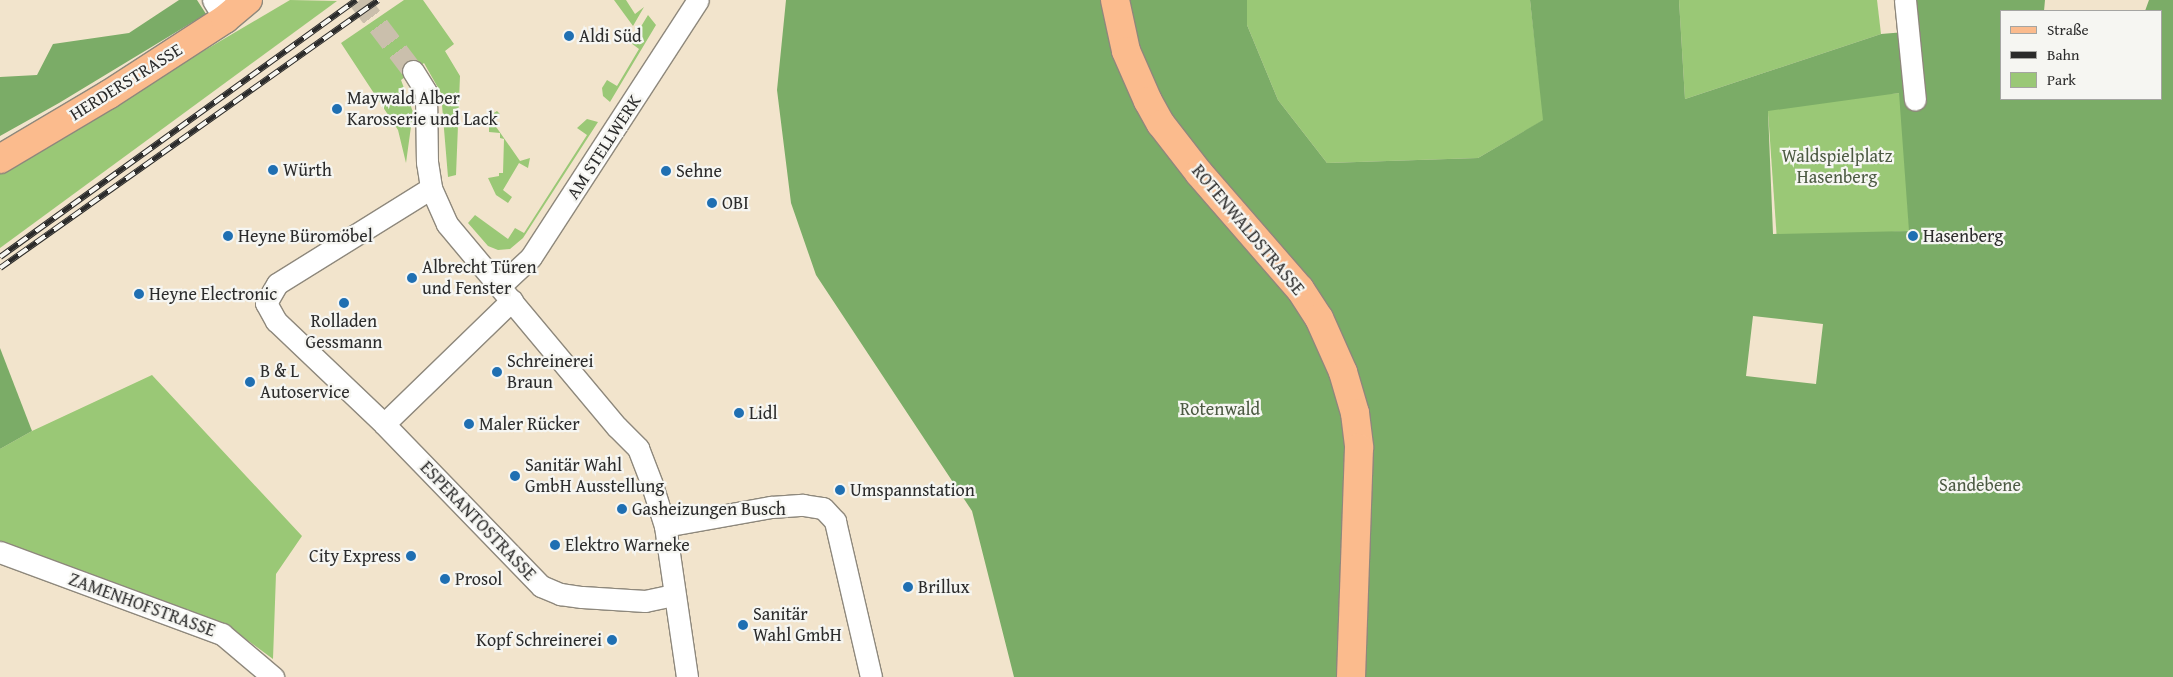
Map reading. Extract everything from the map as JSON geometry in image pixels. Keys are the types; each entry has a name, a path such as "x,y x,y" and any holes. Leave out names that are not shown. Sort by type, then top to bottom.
{"main road":[{"name":"HERDERSTRASSE","path":"0,159 108,95 219,10 248,0"},
{"name":"ROTENWALDSTRASSE","path":"1115,0 1126,51 1148,101 1161,124 1183,154 1300,289 1319,318 1344,372 1355,413 1359,448 1351,677"}],"street":[{"name":"AM STELLWERK","path":"506,293 531,258 698,0"},
{"path":"1905,0 1915,100"},
{"path":"413,71 426,92 426,162 431,188 448,224 617,427 638,448 665,526 687,677"},
{"name":"ESPERANTOSTRASSE","path":"431,188 277,284 266,303 276,321 384,424 541,586 560,594 582,597 645,601 674,595"},
{"path":"384,424 506,293"},
{"path":"665,526 771,507 803,505 824,508 836,521 870,677"},
{"name":"ZAMENHOFSTRASSE","path":"0,552 222,634 273,677"}],"green space":[{"path":"179,0 197,0 206,14 59,103 0,136 0,77 37,75 53,44 129,33"},
{"path":"290,0 337,1 0,248 0,171"},
{"path":"404,0 423,0 454,44 445,51 460,76 456,175 448,177 441,93 424,63 401,80 413,112 406,163 398,130 341,43"},
{"path":"614,0 626,0 635,14 644,7 633,26"},
{"name":"Rotenwald","path":"786,0 1247,0 1247,25 1278,100 1327,163 1478,158 1543,120 1530,0 1679,0 1685,99 1881,34 1917,31 1915,0 2045,0 2044,10 2000,10 2000,100 2163,100 2163,10 2145,10 2149,0 2173,0 2173,677 1014,677 972,511 816,275 791,203 777,90","holes":["1899,93 1909,231 1773,234 1768,111","1753,316 1823,324 1816,384 1746,376"]},
{"path":"1247,0 1530,0 1544,120 1478,158 1327,163 1278,100 1247,25"},
{"path":"1679,0 1877,0 1881,34 1685,99"},
{"path":"648,15 656,25 610,102 603,96 602,88 607,80 617,86 639,49 631,43"},
{"name":"Waldspielplatz Hasenberg","path":"1900,93 1910,231 1777,240 1767,102"},
{"path":"497,111 500,114 492,121 520,161 530,158 528,168 519,163 503,190 512,197 508,203 496,195 488,178 499,176 499,173 503,173 504,139 500,138 500,133 489,132 489,116"},
{"path":"587,119 598,122 523,238 510,249 498,250 488,246 468,223 475,215 508,239 515,228 524,233 587,135 577,128"},
{"path":"0,348 32,431 0,449"},
{"path":"152,375 302,536 276,574 273,659 228,626 0,545 0,449 32,431"}],"tunnel":[{"path":"359,0 413,71"}],"railway":[{"path":"0,257 356,0"},
{"path":"0,268 378,0"}],"place":[{"name":"Aldi Süd","path":"569,36"},
{"name":"Maywald Alber Karosserie und Lack","path":"337,109"},
{"name":"Würth","path":"273,170"},
{"name":"Sehne","path":"666,171"},
{"name":"OBI","path":"712,203"},
{"name":"Heyne Büromöbel","path":"228,236"},
{"name":"Hasenberg","path":"1913,236"},
{"name":"Albrecht Türen und Fenster","path":"412,278"},
{"name":"Heyne Electronic","path":"139,294"},
{"name":"Rolladen Gessmann","path":"344,303"},
{"name":"Schreinerei Braun","path":"497,372"},
{"name":"B & L Autoservice","path":"250,382"},
{"name":"Lidl","path":"739,413"},
{"name":"Maler Rücker","path":"469,424"},
{"name":"Sanitär Wahl GmbH Ausstellung","path":"515,476"},
{"name":"Umspannstation","path":"840,490"},
{"name":"Gasheizungen Busch","path":"622,509"},
{"name":"Elektro Warneke","path":"555,545"},
{"name":"City Express","path":"411,556"},
{"name":"Prosol","path":"445,579"},
{"name":"Brillux","path":"908,587"},
{"name":"Sanitär Wahl GmbH","path":"743,625"},
{"name":"Kopf Schreinerei","path":"612,640"}],"park label":[{"name":"Sandebene","path":"1980,485"}]}
